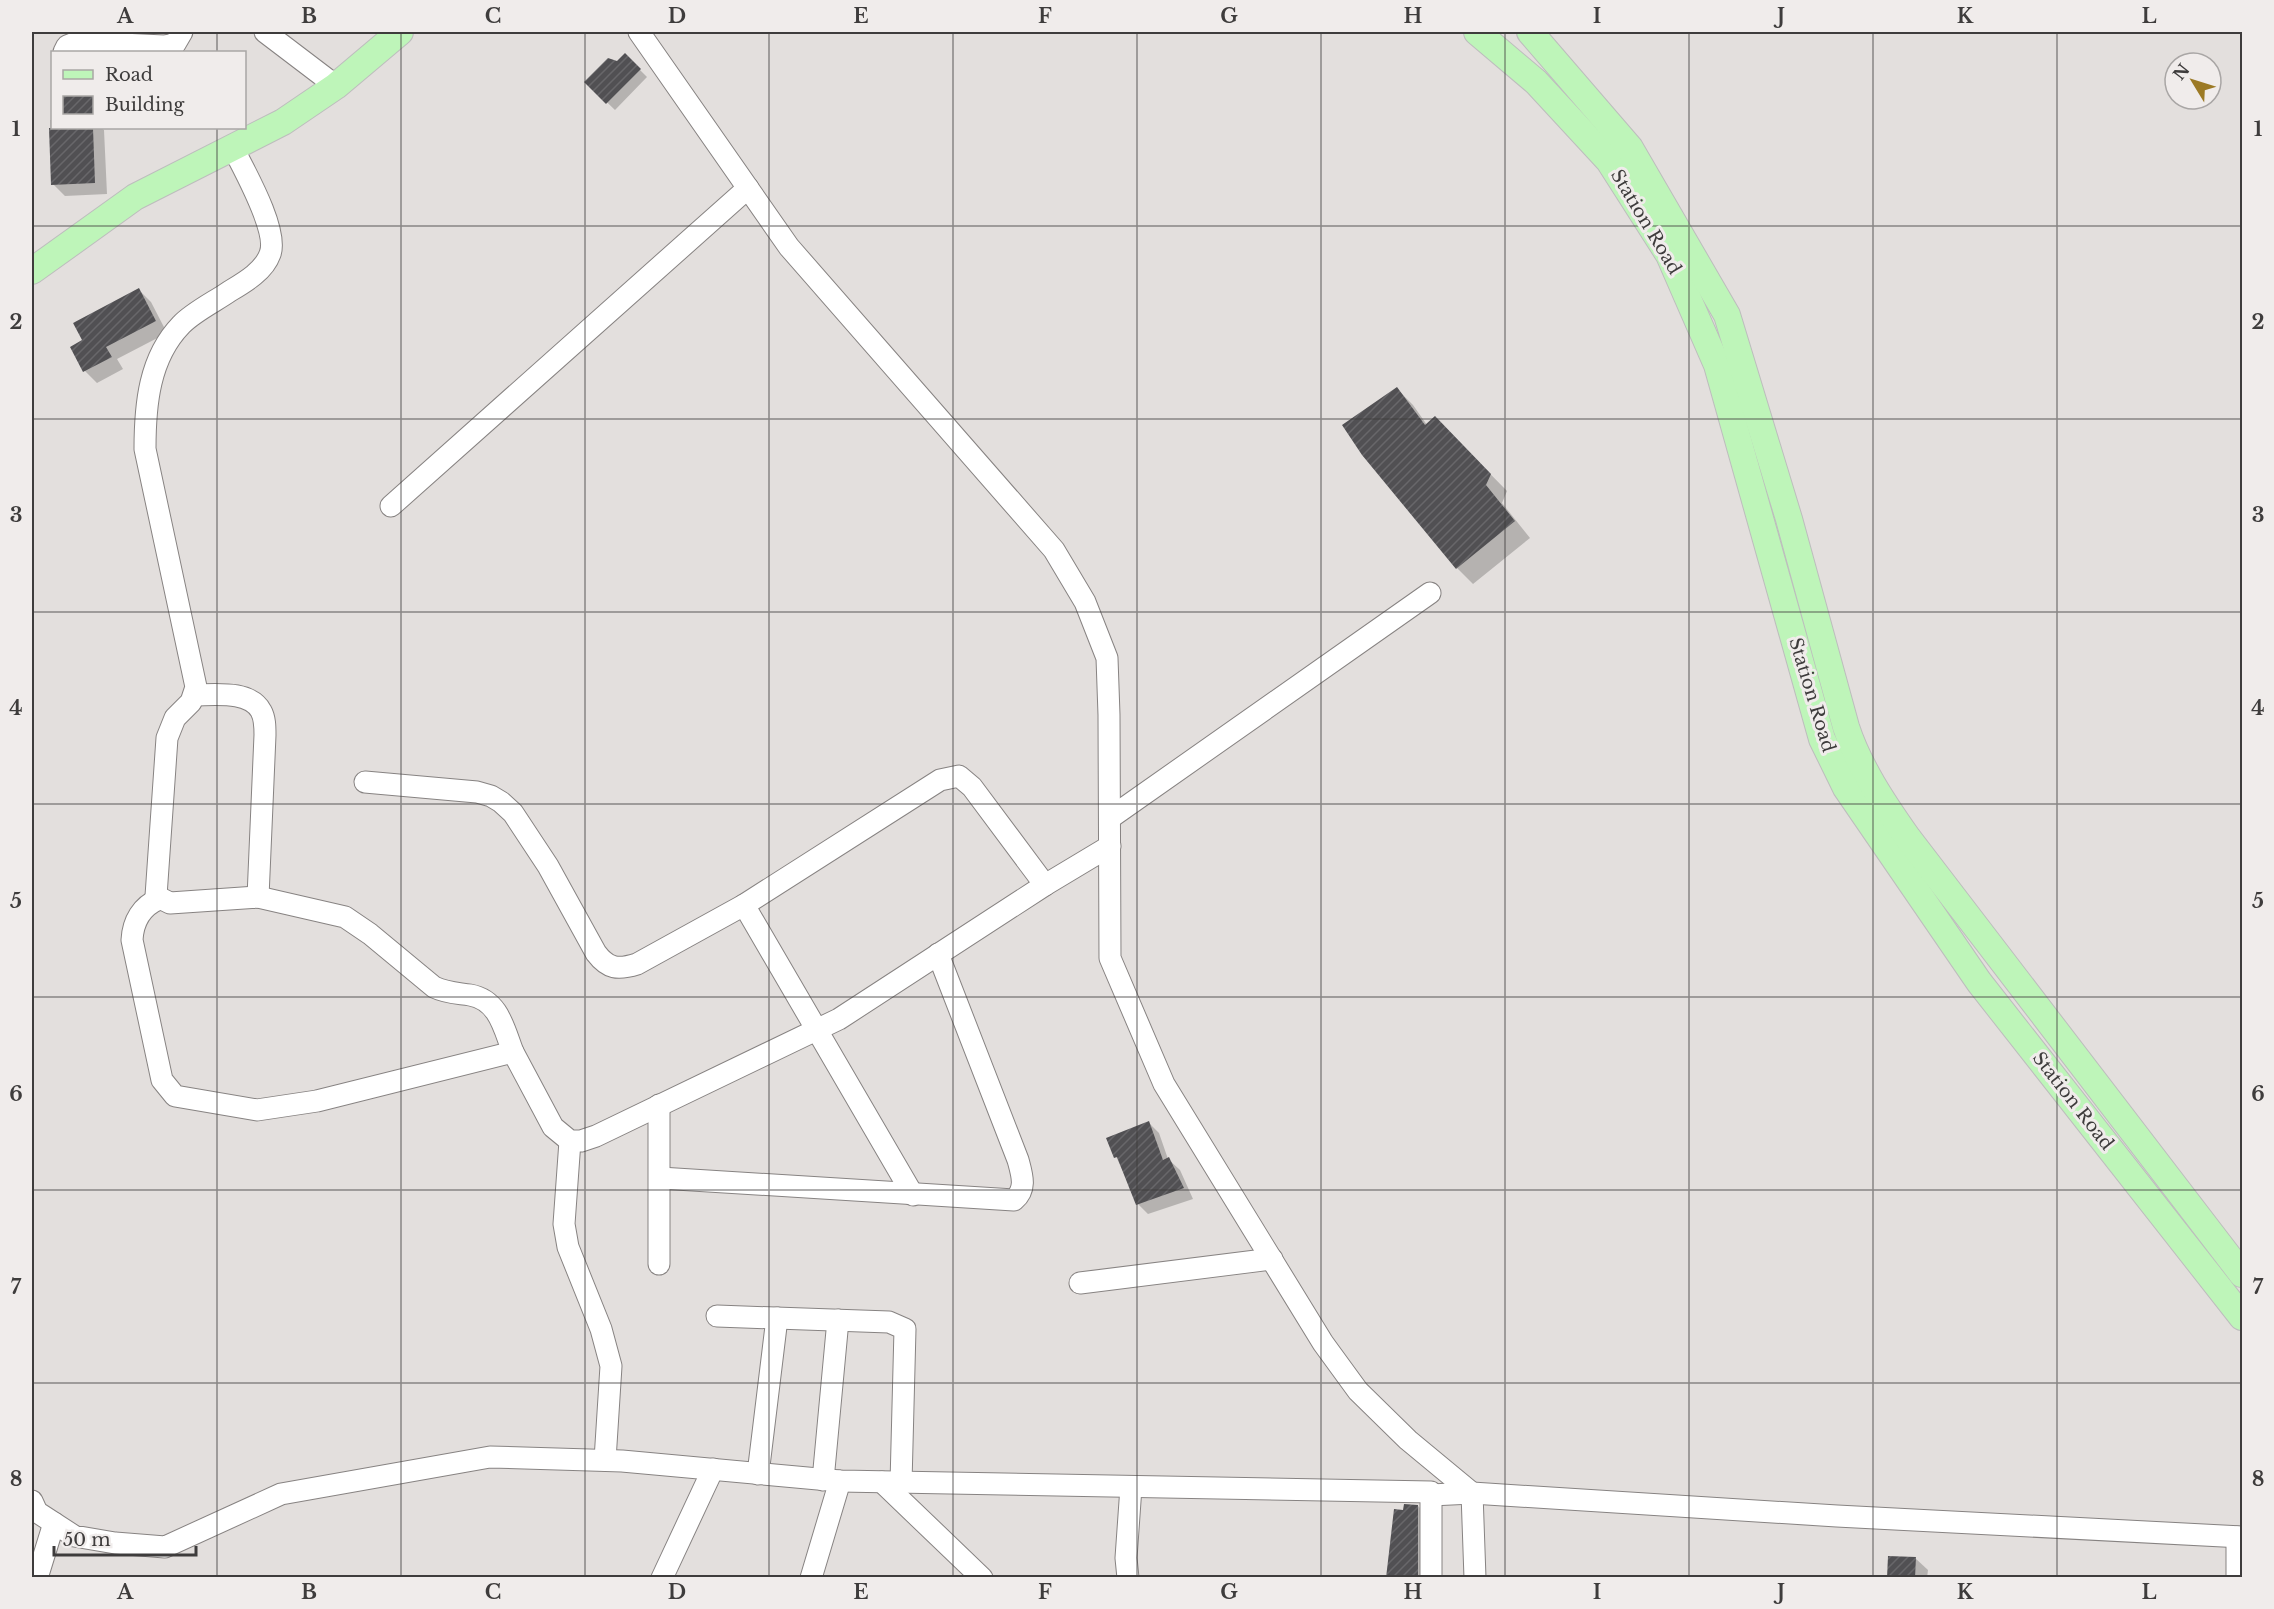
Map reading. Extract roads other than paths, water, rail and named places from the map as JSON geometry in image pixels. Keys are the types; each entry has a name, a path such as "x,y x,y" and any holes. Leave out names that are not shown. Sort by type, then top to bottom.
{"main road":[{"path":"35,268 135,197 283,122 336,86 400,32"},
{"name":"Station Road","path":"1477,32 1536,82 1609,161 1669,255 1717,365 1822,739 1846,788 1979,982 2242,1317"},
{"name":"Station Road","path":"1530,32 1630,148 1723,305 1731,323 1790,519 1846,727 1867,774 1915,847 2242,1274"},
{"path":"1717,365 1741,357"},
{"path":"1846,788 1867,774"}],"street":[{"path":"64,51 67,46 77,42 175,45 182,32"},
{"path":"265,32 336,86"},
{"path":"639,32 789,247 1054,550 1085,602 1107,658 1110,958 1164,1084 1323,1343 1358,1391 1408,1440 1473,1493 1475,1578"},
{"path":"233,148 265,213 271,253 260,270 181,324 160,356 151,381 145,412 145,449 196,687 191,702 175,718 167,738 155,892 159,899 170,903 258,897 345,917 370,934 434,987 444,992 482,998 491,1004 513,1052 553,1127 570,1141 581,1141 596,1136 839,1019 1045,885 1110,846"},
{"path":"390,506 748,188"},
{"path":"1110,818 1430,593"},
{"path":"194,695 227,695 246,698 254,702 261,710 264,719 258,897"},
{"path":"365,782 477,792 501,802 513,813 548,866 596,953 603,963 612,968 637,964 744,905 940,780 950,777 959,776 972,787 1045,885"},
{"path":"159,899 150,903 142,911 132,929 132,940 162,1080 176,1096 257,1110 280,1108 317,1101 513,1052"},
{"path":"744,905 913,1195"},
{"path":"660,1178 913,1195 1014,1200 1019,1196 1023,1185 1018,1160 938,954"},
{"path":"659,1105 659,1264"},
{"path":"570,1141 564,1224 568,1247 601,1329 611,1366 605,1460"},
{"path":"1080,1283 1272,1259"},
{"path":"717,1316 889,1322 905,1329 891,1482 982,1578"},
{"path":"758,1474 777,1318"},
{"path":"811,1578 832,1480 838,1320"},
{"path":"32,1501 37,1512 74,1536 115,1543 165,1547 281,1494 490,1456 605,1460 832,1480 1431,1492 1431,1578"},
{"path":"662,1578 713,1469"},
{"path":"1128,1578 1126,1558 1131,1487"},
{"path":"1431,1495 1473,1493 1837,1516 2240,1537 2237,1578"},
{"path":"37,1578 54,1523"}]}
